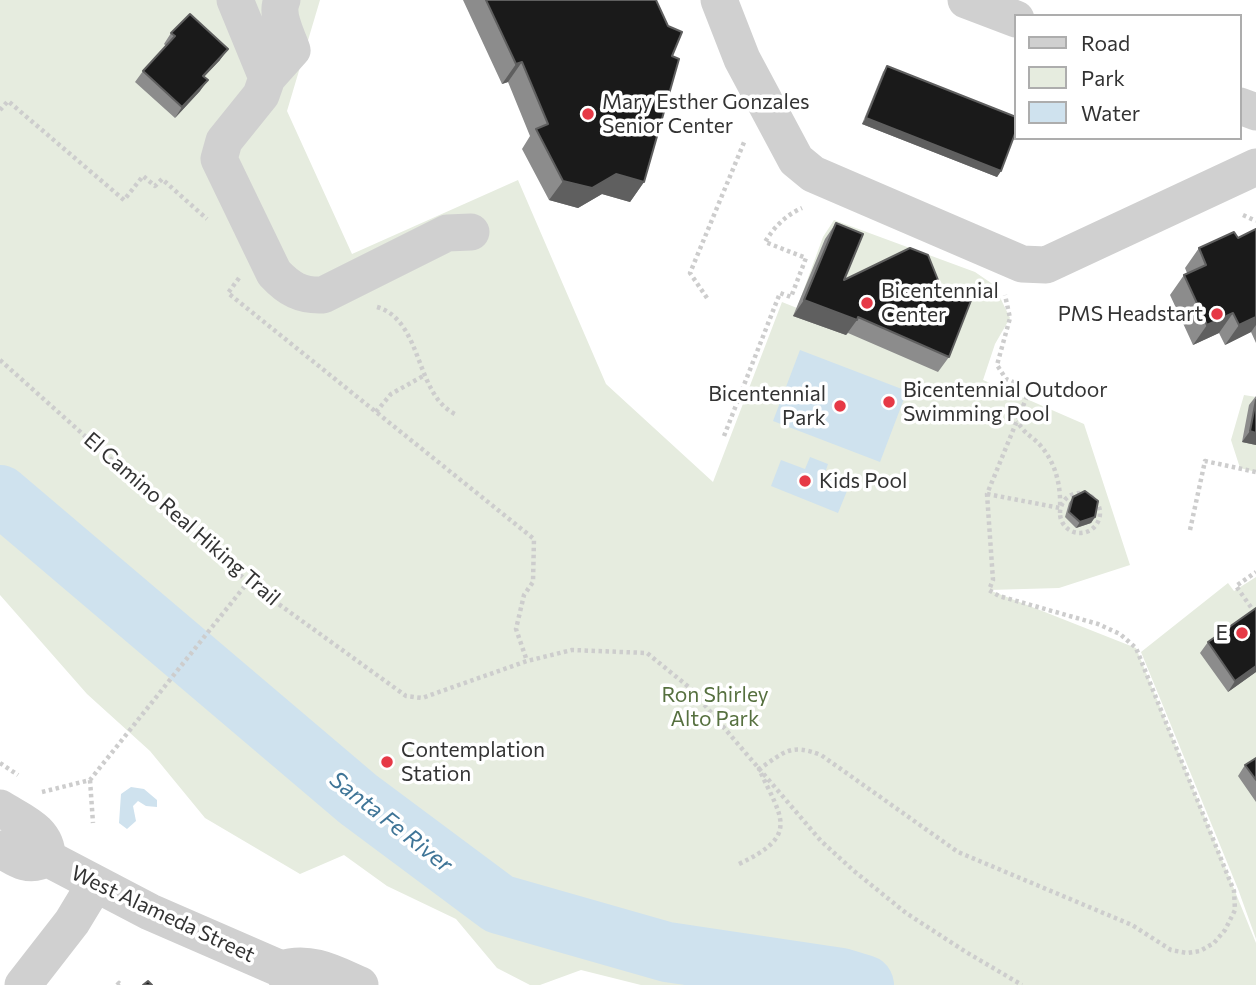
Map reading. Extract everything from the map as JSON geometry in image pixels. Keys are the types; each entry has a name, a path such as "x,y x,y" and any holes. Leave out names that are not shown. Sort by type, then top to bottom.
{"street":[{"path":"235,0 267,78"},
{"path":"282,0 279,5 280,14 292,50 267,78 261,94 224,141 219,159 274,273 286,286 305,296 323,295 447,233 471,232"},
{"path":"719,0 742,59 796,160 813,174 1022,264 1046,265 1256,167"},
{"path":"966,0 1014,18"},
{"name":"West Alameda Street","path":"0,808 40,833 45,841 47,858"},
{"name":"West Alameda Street","path":"0,849 28,864 47,858"},
{"name":"West Alameda Street","path":"47,858 94,884 286,977 306,964 360,985"},
{"path":"23,985 72,922 94,884"}],"path":[{"path":"0,110 8,101 124,200 143,176 155,187 162,179 211,222"},
{"path":"707,298 690,273 747,134"},
{"path":"724,436 780,293 791,297 806,258 765,242 773,229 795,211 806,207"},
{"path":"1243,215 1256,221"},
{"path":"233,267 239,278 228,293 534,539 533,582 524,595 516,629 527,661"},
{"path":"739,864 761,854 776,840 782,820 759,769 786,751 803,748 821,755 958,852 1132,925 1171,950 1187,953 1200,951 1214,943 1225,930 1235,909 1234,891 1136,648 1120,634 1098,624 999,596 989,590 993,580 987,494 1030,389 1006,379 997,365 1010,313 1002,289"},
{"path":"366,310 379,306 404,326 425,375 446,410 457,415"},
{"name":"El Camino Real Hiking Trail","path":"0,360 248,582 406,696 422,698 527,661 572,650 647,653 690,688 821,841 854,871 906,913 1022,985"},
{"path":"376,412 391,394 425,375"},
{"path":"1017,421 1027,436 1039,443 1059,479 1060,508 1062,521 1070,530 1082,533 1093,528 1100,517 1098,504 1081,493 1068,497 1060,508"},
{"path":"1190,530 1205,461 1256,472"},
{"path":"987,494 1060,508"},
{"path":"1197,501 1204,502"},
{"path":"1256,572 1236,586 1256,614"},
{"path":"33,786 44,793 90,780 248,582"},
{"path":"0,763 22,778"},
{"path":"90,780 93,823"}],"green space":[{"name":"Ron Shirley Alto Park","path":"0,0 320,0 287,111 352,254 518,180 606,384 713,482 782,302 797,308 823,237 834,220 975,272 994,285 1010,318 995,344 983,380 1084,424 1130,565 1059,588 989,590 1136,648 1256,943 1256,985 641,985 581,970 540,985 530,985 497,968 456,919 387,886 344,855 300,874 205,818 150,751 87,694 0,595"},
{"path":"1244,395 1256,397 1256,472 1240,468 1231,440"},
{"path":"1256,577 1256,614 1228,691 1256,672 1256,939 1141,652 1228,583 1234,591"}],"water":[{"name":"Bicentennial Park","path":"800,350 907,391 880,462 773,421"},
{"name":"Kids Pool","path":"810,457 828,464 824,476 849,486 838,513 771,486 781,460 805,469"},
{"path":"131,787 144,789 157,800 157,807 146,806 138,801 133,806 136,821 127,829 119,823 121,794"}],"building":[{"name":"Mary Esther Gonzales Senior Center","path":"486,0 656,0 668,26 682,32 672,56 679,59 644,182 616,174 592,188 563,181 536,129 548,124 522,62 516,64"},
{"path":"190,14 228,49 203,76 208,80 182,107 143,71 175,36 171,33"},
{"path":"887,66 1014,116 1014,136 1001,171 866,118"},
{"name":"Bicentennial Center","path":"836,223 863,234 844,280 910,248 928,255 940,285 972,298 949,357 858,317 857,320 804,300"},
{"name":"PMS Headstart","path":"1256,229 1256,317 1239,325 1233,313 1207,325 1184,275 1206,265 1199,248 1234,232 1238,238"},
{"path":"1256,400 1256,433 1250,431"},
{"path":"1085,491 1098,501 1095,517 1080,522 1069,512 1073,497"},
{"name":"E","path":"1256,608 1256,666 1235,681 1208,642"},
{"path":"1256,758 1256,780 1245,765"}],"waterway":[{"name":"Santa Fe River","path":"0,495 358,799 499,904 667,952 841,978 864,985"}],"place":[{"name":"Mary Esther Gonzales Senior Center","path":"588,114"},
{"name":"Bicentennial Center","path":"867,303"},
{"name":"PMS Headstart","path":"1217,314"},
{"name":"Bicentennial Outdoor Swimming Pool","path":"889,402"},
{"name":"Bicentennial Park","path":"840,406"},
{"name":"Kids Pool","path":"805,481"},
{"name":"E","path":"1242,633"},
{"name":"Contemplation Station","path":"387,762"}]}
